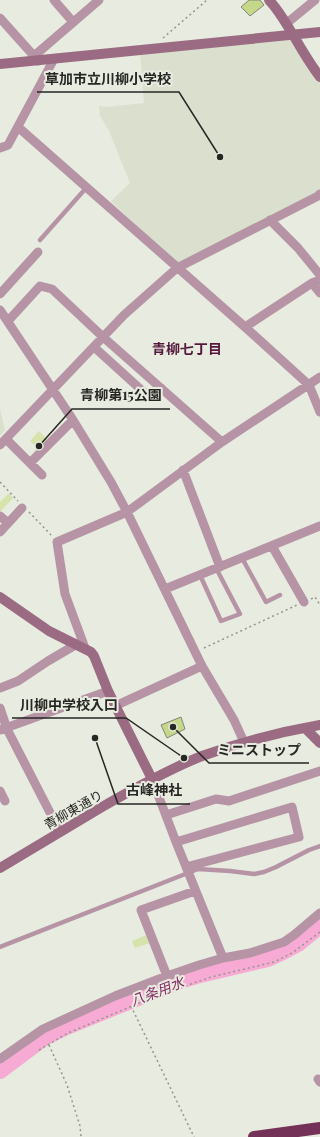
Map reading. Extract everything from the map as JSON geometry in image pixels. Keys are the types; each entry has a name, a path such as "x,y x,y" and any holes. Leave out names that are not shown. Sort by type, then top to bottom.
{"highway":[{"path":"254,1137 320,1128"}],"street":[{"path":"54,0 73,22"},
{"path":"36,58 73,22 99,0"},
{"path":"269,0 287,23 292,34 320,77"},
{"path":"287,23 315,0"},
{"path":"0,18 36,58"},
{"path":"0,64 36,58 54,59 320,32"},
{"path":"0,148 8,145 54,59"},
{"path":"18,127 309,385 320,412"},
{"path":"42,475 3,442 124,315 177,268 320,194"},
{"path":"270,220 298,248 320,275"},
{"path":"0,294 38,252"},
{"path":"245,327 316,281 320,293"},
{"path":"8,322 40,286 52,289 103,337 222,442"},
{"path":"0,310 73,420 111,482 202,666 234,720 244,742"},
{"path":"94,347 148,396 154,396 161,388"},
{"path":"81,646 65,594 57,542 127,512 222,442 320,377"},
{"path":"30,464 73,420"},
{"path":"183,470 218,568"},
{"path":"0,532 22,508"},
{"path":"0,516 8,523"},
{"path":"165,589 320,526"},
{"path":"272,546 304,602"},
{"path":"0,597 49,631 81,646 91,652 94,656 115,706 152,779 222,958"},
{"path":"0,688 18,681 48,661 81,646"},
{"path":"115,706 202,666"},
{"path":"3,729 108,691"},
{"path":"0,708 3,729 60,832"},
{"name":"青柳東通り","path":"0,868 152,779 201,756 244,742 320,725"},
{"path":"305,728 320,743"},
{"path":"166,815 216,800 229,801 320,771"},
{"path":"0,791 5,801"},
{"path":"176,842 292,807 299,837 187,870"},
{"path":"167,976 141,910 195,891"},
{"path":"0,1059 43,1029 115,996 167,976 222,958 250,953 284,942 320,914"}],"lane":[{"path":"40,240 87,187"},
{"path":"242,558 266,602 280,595"},
{"path":"200,575 221,621 240,614 218,568"},
{"path":"0,948 187,870 198,869 254,874 264,872 320,846"}],"path":[{"path":"152,49 207,0"},
{"path":"196,652 315,597 320,606"},
{"path":"39,1050 68,1033 156,996 210,977 274,962 292,953 320,932"},
{"path":"130,1006 194,1137"},
{"path":"48,1045 67,1085 80,1126 81,1137"}],"shaded area":[{"path":"290,38 320,81 320,190 177,265 111,201 130,183 109,131 100,116 99,106 107,107 144,103 140,52"},
{"path":"0,409 5,430 0,436"}],"green space":[{"path":"39,431 48,440 40,451 30,441"},
{"path":"9,493 13,498 0,512 0,502"},
{"path":"149,934 153,942 135,948 132,941"}],"building":[{"path":"249,0 260,0 264,5 250,16 241,7"},
{"path":"181,717 185,729 167,738 161,725"}],"waterway":[{"name":"八条用水","path":"0,1071 44,1038 64,1028 180,981 268,959 298,944 320,926"}],"place":[{"name":"草加市立川柳小学校","path":"220,157"},
{"name":"青柳第15公園","path":"39,446"},
{"name":"ミニストップ","path":"173,727"},
{"name":"古峰神社","path":"95,738"},
{"name":"川柳中学校入口","path":"184,758"}],"district":[{"name":"青柳七丁目","path":"187,348"}]}
